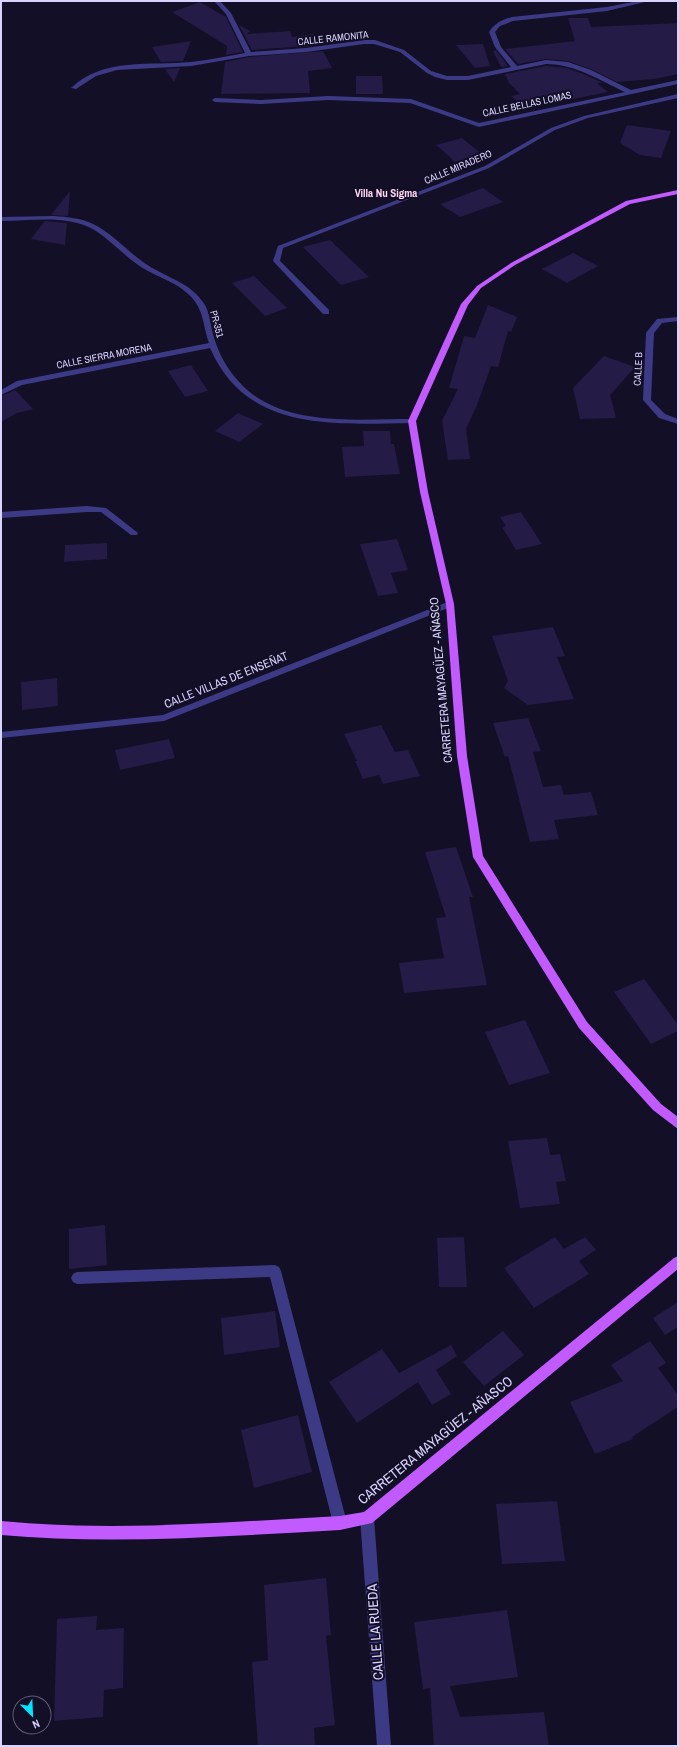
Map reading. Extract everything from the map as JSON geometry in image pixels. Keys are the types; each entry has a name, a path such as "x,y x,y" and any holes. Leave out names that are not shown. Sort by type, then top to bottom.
{"main road":[{"path":"412,421 465,304 479,287 513,264 628,202 678,192"},
{"name":"CARRETERA MAYAGÜEZ - AÑASCO","path":"412,421 424,492 450,604 462,756 478,857 583,1024 657,1108 678,1124"},
{"name":"CARRETERA MAYAGÜEZ - AÑASCO","path":"1,1528 45,1532 152,1533 340,1523 367,1518 678,1262"}],"street":[{"path":"217,1 228,13 250,54"},
{"path":"515,68 504,57 494,40 492,32 496,25 512,19 607,9 646,1"},
{"name":"CALLE RAMONITA","path":"74,88 103,71 116,68 191,64 250,54 375,42 402,51 436,76 447,78 468,78 546,62 564,62 630,92"},
{"name":"CALLE BELLAS LOMAS","path":"215,100 261,102 328,98 396,100 411,102 474,125 479,125 678,82"},
{"name":"CALLE MIRADERO","path":"326,312 276,261 280,247 487,168 553,129 586,117 678,96"},
{"name":"PR-351","path":"1,219 68,220 82,222 94,227 146,267 187,289 202,305 212,345 218,358 243,390 258,400 290,414 310,419 362,422 412,421"},
{"name":"CALLE B","path":"678,319 660,321 650,333 647,400 662,416 678,422"},
{"name":"CALLE SIERRA MORENA","path":"1,393 20,383 212,345"},
{"path":"1,515 86,509 103,510 134,533"},
{"name":"CALLE VILLAS DE ENSEÑAT","path":"1,735 164,718 450,604"},
{"path":"77,1278 275,1271 340,1523"},
{"name":"CALLE LA RUEDA","path":"367,1518 384,1746"}],"building":[{"path":"200,2 226,17 243,52 226,55 227,46 172,12"},
{"path":"568,18 588,18 591,27 678,23 678,74 655,79 617,82 591,69 568,61 546,59 518,64 505,49 575,41"},
{"path":"239,25 250,31 247,34 290,31 292,37 313,34 319,45 252,50"},
{"path":"191,41 183,61 161,62 152,47"},
{"path":"483,44 490,66 475,68 456,45"},
{"path":"496,50 508,66 501,67 493,51"},
{"path":"323,51 332,68 308,71 310,93 221,94 225,62 249,57"},
{"path":"546,66 567,68 586,75 603,83 597,83 608,92 525,109 511,96 520,94 509,83 505,74"},
{"path":"180,68 174,82 165,69"},
{"path":"356,76 382,76 383,94 356,94"},
{"path":"627,125 671,131 661,158 640,155 620,143"},
{"path":"462,138 483,155 455,163 436,145"},
{"path":"483,188 503,202 460,217 440,204"},
{"path":"70,191 68,216 51,215"},
{"path":"45,221 67,223 65,245 31,239"},
{"path":"330,240 369,277 341,285 303,247"},
{"path":"573,253 598,266 567,283 542,269"},
{"path":"254,276 287,308 265,316 232,283"},
{"path":"488,305 517,317 511,332 508,331 498,367 491,366 477,405 466,429 470,459 448,460 442,421 458,389 449,388 464,336 475,338"},
{"path":"604,356 635,367 610,395 616,418 580,419 573,388"},
{"path":"191,365 208,391 185,397 168,371"},
{"path":"15,390 33,409 17,413 1,422 1,396"},
{"path":"238,413 263,424 239,442 215,431"},
{"path":"363,431 390,431 391,444 394,444 400,474 345,477 342,447 364,446"},
{"path":"521,512 542,544 516,550 502,527 506,526 500,517"},
{"path":"397,539 408,570 391,573 398,593 378,596 360,544"},
{"path":"107,543 107,559 64,562 65,545"},
{"path":"553,627 565,656 557,657 574,699 528,705 504,688 508,681 492,636"},
{"path":"57,678 58,706 22,710 21,682"},
{"path":"528,718 541,751 533,752 543,787 561,785 564,795 591,792 598,815 554,820 559,839 530,842 508,756 505,757 493,723"},
{"path":"381,725 395,752 408,750 420,776 383,784 379,775 363,779 355,761 357,761 344,734"},
{"path":"169,739 175,758 120,770 115,750"},
{"path":"456,847 473,897 469,897 487,985 404,993 399,963 444,958 436,918 446,917 425,852"},
{"path":"644,979 678,1025 678,1031 651,1044 614,992"},
{"path":"525,1020 550,1073 509,1085 485,1032"},
{"path":"547,1138 550,1155 560,1154 566,1181 556,1182 560,1204 520,1208 508,1141"},
{"path":"105,1225 107,1265 69,1269 69,1229"},
{"path":"464,1237 467,1287 439,1287 437,1238"},
{"path":"555,1237 564,1249 585,1237 596,1250 579,1261 589,1274 534,1308 504,1268"},
{"path":"678,1302 678,1327 665,1335 653,1318"},
{"path":"275,1311 280,1347 224,1355 221,1318"},
{"path":"503,1331 524,1355 484,1386 463,1362"},
{"path":"650,1341 666,1363 658,1368 678,1395 678,1407 632,1437 633,1439 595,1454 570,1402 623,1381 611,1365"},
{"path":"451,1345 457,1356 436,1370 451,1394 432,1405 418,1382 357,1423 329,1382 382,1349 399,1373"},
{"path":"298,1415 312,1472 254,1488 241,1430"},
{"path":"557,1501 565,1561 502,1564 496,1504"},
{"path":"326,1578 331,1635 326,1636 335,1725 314,1728 315,1746 258,1746 252,1662 268,1660 264,1585"},
{"path":"507,1610 518,1677 450,1686 460,1717 544,1712 549,1746 434,1746 430,1688 423,1689 414,1622"},
{"path":"97,1616 96,1630 124,1628 123,1688 104,1690 103,1717 54,1721 57,1619"}],"district":[{"name":"Villa Nu Sigma","path":"386,193"}]}
